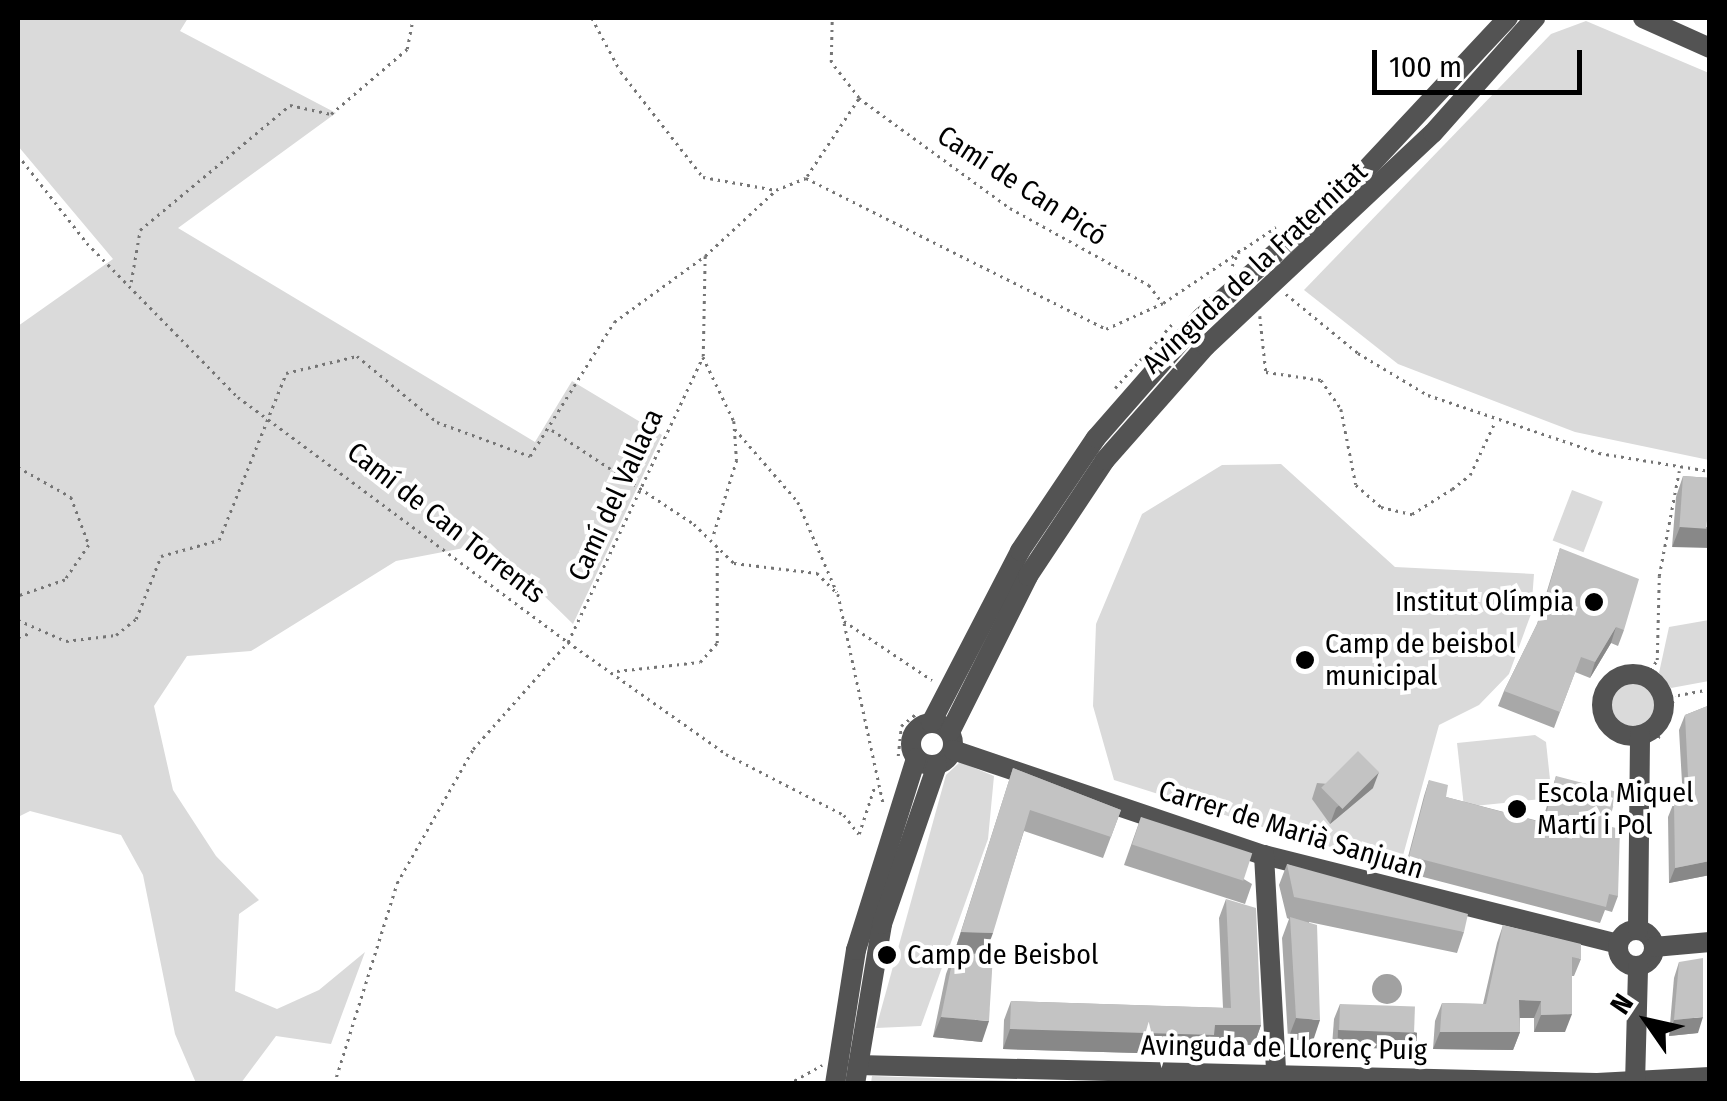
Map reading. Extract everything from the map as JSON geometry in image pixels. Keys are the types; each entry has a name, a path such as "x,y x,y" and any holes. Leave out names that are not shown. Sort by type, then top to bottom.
{"street":[{"name":"Avinguda de la Fraternitat","path":"856,1074 882,924 939,736 1011,566 1096,438 1202,317 1344,194 1508,18"},
{"name":"Avinguda de la Fraternitat","path":"939,736 1069,508 1144,413 1254,301 1358,210 1434,133 1535,18"},
{"path":"1643,18 1710,48"},
{"path":"1647,677 1664,698 1656,725 1640,735 1611,726 1604,696 1616,680 1647,677"},
{"path":"1640,735 1638,930 1654,947"},
{"path":"835,1084 837,1055 869,901 913,736 939,736"},
{"name":"Carrer de Marià Sanjuan","path":"907,763 939,736 1264,855 1618,944"},
{"path":"1264,855 1277,1080"},
{"path":"1638,930 1618,944 1622,960 1638,966"},
{"path":"1635,1083 1638,966 1654,947 1710,942"},
{"name":"Avinguda de Llorenç Puig","path":"856,1074 1635,1083 1710,1076"}],"path":[{"path":"130,282 140,230 290,104 331,114 408,49 413,18"},
{"path":"592,18 703,177 776,190"},
{"name":"Camí de Can Picó","path":"832,18 830,62 860,98 1010,208 1149,285 1163,303"},
{"path":"18,620 30,632 66,641 116,635 136,619 162,556 219,540 273,414 286,373 358,356 437,422 510,454 530,456 552,430 614,322 705,256 776,190 806,178 860,98"},
{"name":"Camí de Can Torrents","path":"18,155 238,397 273,414 568,642 771,782 844,815 859,834 874,788"},
{"path":"806,178 1106,329 1163,303 1242,243 1282,228"},
{"path":"1230,272 1242,243"},
{"name":"Camí del Vallaca","path":"334,1084 396,883 474,749 568,642 643,490 703,356 705,256"},
{"path":"1274,283 1386,374 1494,421 1680,469 1710,472"},
{"path":"1254,301 1266,372 1321,380 1341,409 1356,485 1382,507 1412,514 1452,489 1490,443 1494,421"},
{"path":"703,356 735,428 798,502 831,561 874,788 886,808"},
{"path":"712,539 737,460 735,428"},
{"path":"552,430 712,539 716,548 716,643 700,662 614,672"},
{"path":"18,467 71,497 88,546 66,580 18,596"},
{"path":"1647,677 1658,660 1659,576 1680,469"},
{"path":"716,548 759,571 818,574 838,594"},
{"path":"842,620 922,668 935,690"},
{"path":"18,637 30,632"},
{"path":"1664,698 1710,689"},
{"path":"907,763 901,726 939,736"},
{"path":"788,1084 837,1055"}],"shaded area":[{"path":"18,18 188,18 180,31 336,113 178,228 535,442 572,381 662,435 573,624 490,543 396,561 251,651 187,656 154,706 173,790 216,856 259,900 239,914 235,991 277,1009 319,990 365,952 331,1044 276,1036 241,1083 196,1083 175,1034 143,875 121,835 30,811 18,817 18,326 113,259 18,146"},
{"path":"1586,21 1709,73 1709,460 1575,432 1398,364 1304,290 1551,34"},
{"name":"Camp de beisbol municipal","path":"1281,464 1395,567 1534,574 1531,614 1509,674 1479,705 1439,725 1399,870 1114,780 1093,706 1096,624 1142,514 1222,465"},
{"path":"1572,490 1603,502 1583,552 1553,540"},
{"path":"1709,620 1709,681 1671,688 1659,673 1669,627"},
{"path":"1634,678 1653,685 1660,704 1653,723 1634,730 1615,723 1608,704 1615,685"},
{"path":"1535,735 1546,742 1551,789 1542,799 1464,807 1457,743"},
{"path":"960,762 994,776 988,839 921,1026 876,1028 946,775"},
{"path":"1387,974 1398,978 1402,989 1398,1000 1387,1004 1376,1000 1372,989 1376,978"},
{"path":"872,1076 1074,1083 871,1083"}],"building":[{"path":"1683,476 1710,478 1706,529 1679,527"},
{"path":"1560,548 1639,579 1624,630 1616,627 1595,662 1581,657 1560,712 1504,691 1540,618"},
{"path":"1710,705 1710,861 1675,868 1674,802 1689,798 1685,715"},
{"path":"1358,751 1379,772 1342,809 1321,788"},
{"path":"1013,768 1121,810 1111,837 1030,810 993,933 961,932"},
{"path":"1556,776 1617,792 1608,826 1620,829 1618,896 1609,894 1606,907 1409,856 1429,780 1448,785 1446,797 1544,823"},
{"path":"1141,817 1252,853 1243,881 1132,845"},
{"path":"1287,864 1468,914 1464,932 1294,897"},
{"path":"1226,899 1256,908 1261,1025 1215,1025 1214,1035 1010,1029 1011,1001 1231,1008"},
{"path":"1290,917 1317,925 1320,1020 1296,1018"},
{"path":"1503,925 1581,944 1581,959 1572,957 1572,1014 1541,1015 1541,1001 1519,1000 1520,1032 1440,1032 1442,1003 1486,1004"},
{"path":"954,953 993,955 989,1021 941,1017"},
{"path":"1703,958 1703,1017 1674,1020 1679,962"},
{"path":"1340,1004 1415,1007 1414,1033 1339,1030"}],"place":[{"name":"Institut Olímpia","path":"1594,602"},
{"name":"Camp de beisbol municipal","path":"1305,660"},
{"name":"Escola Miquel Martí i Pol","path":"1517,809"},
{"name":"Camp de Beisbol","path":"887,955"}]}
